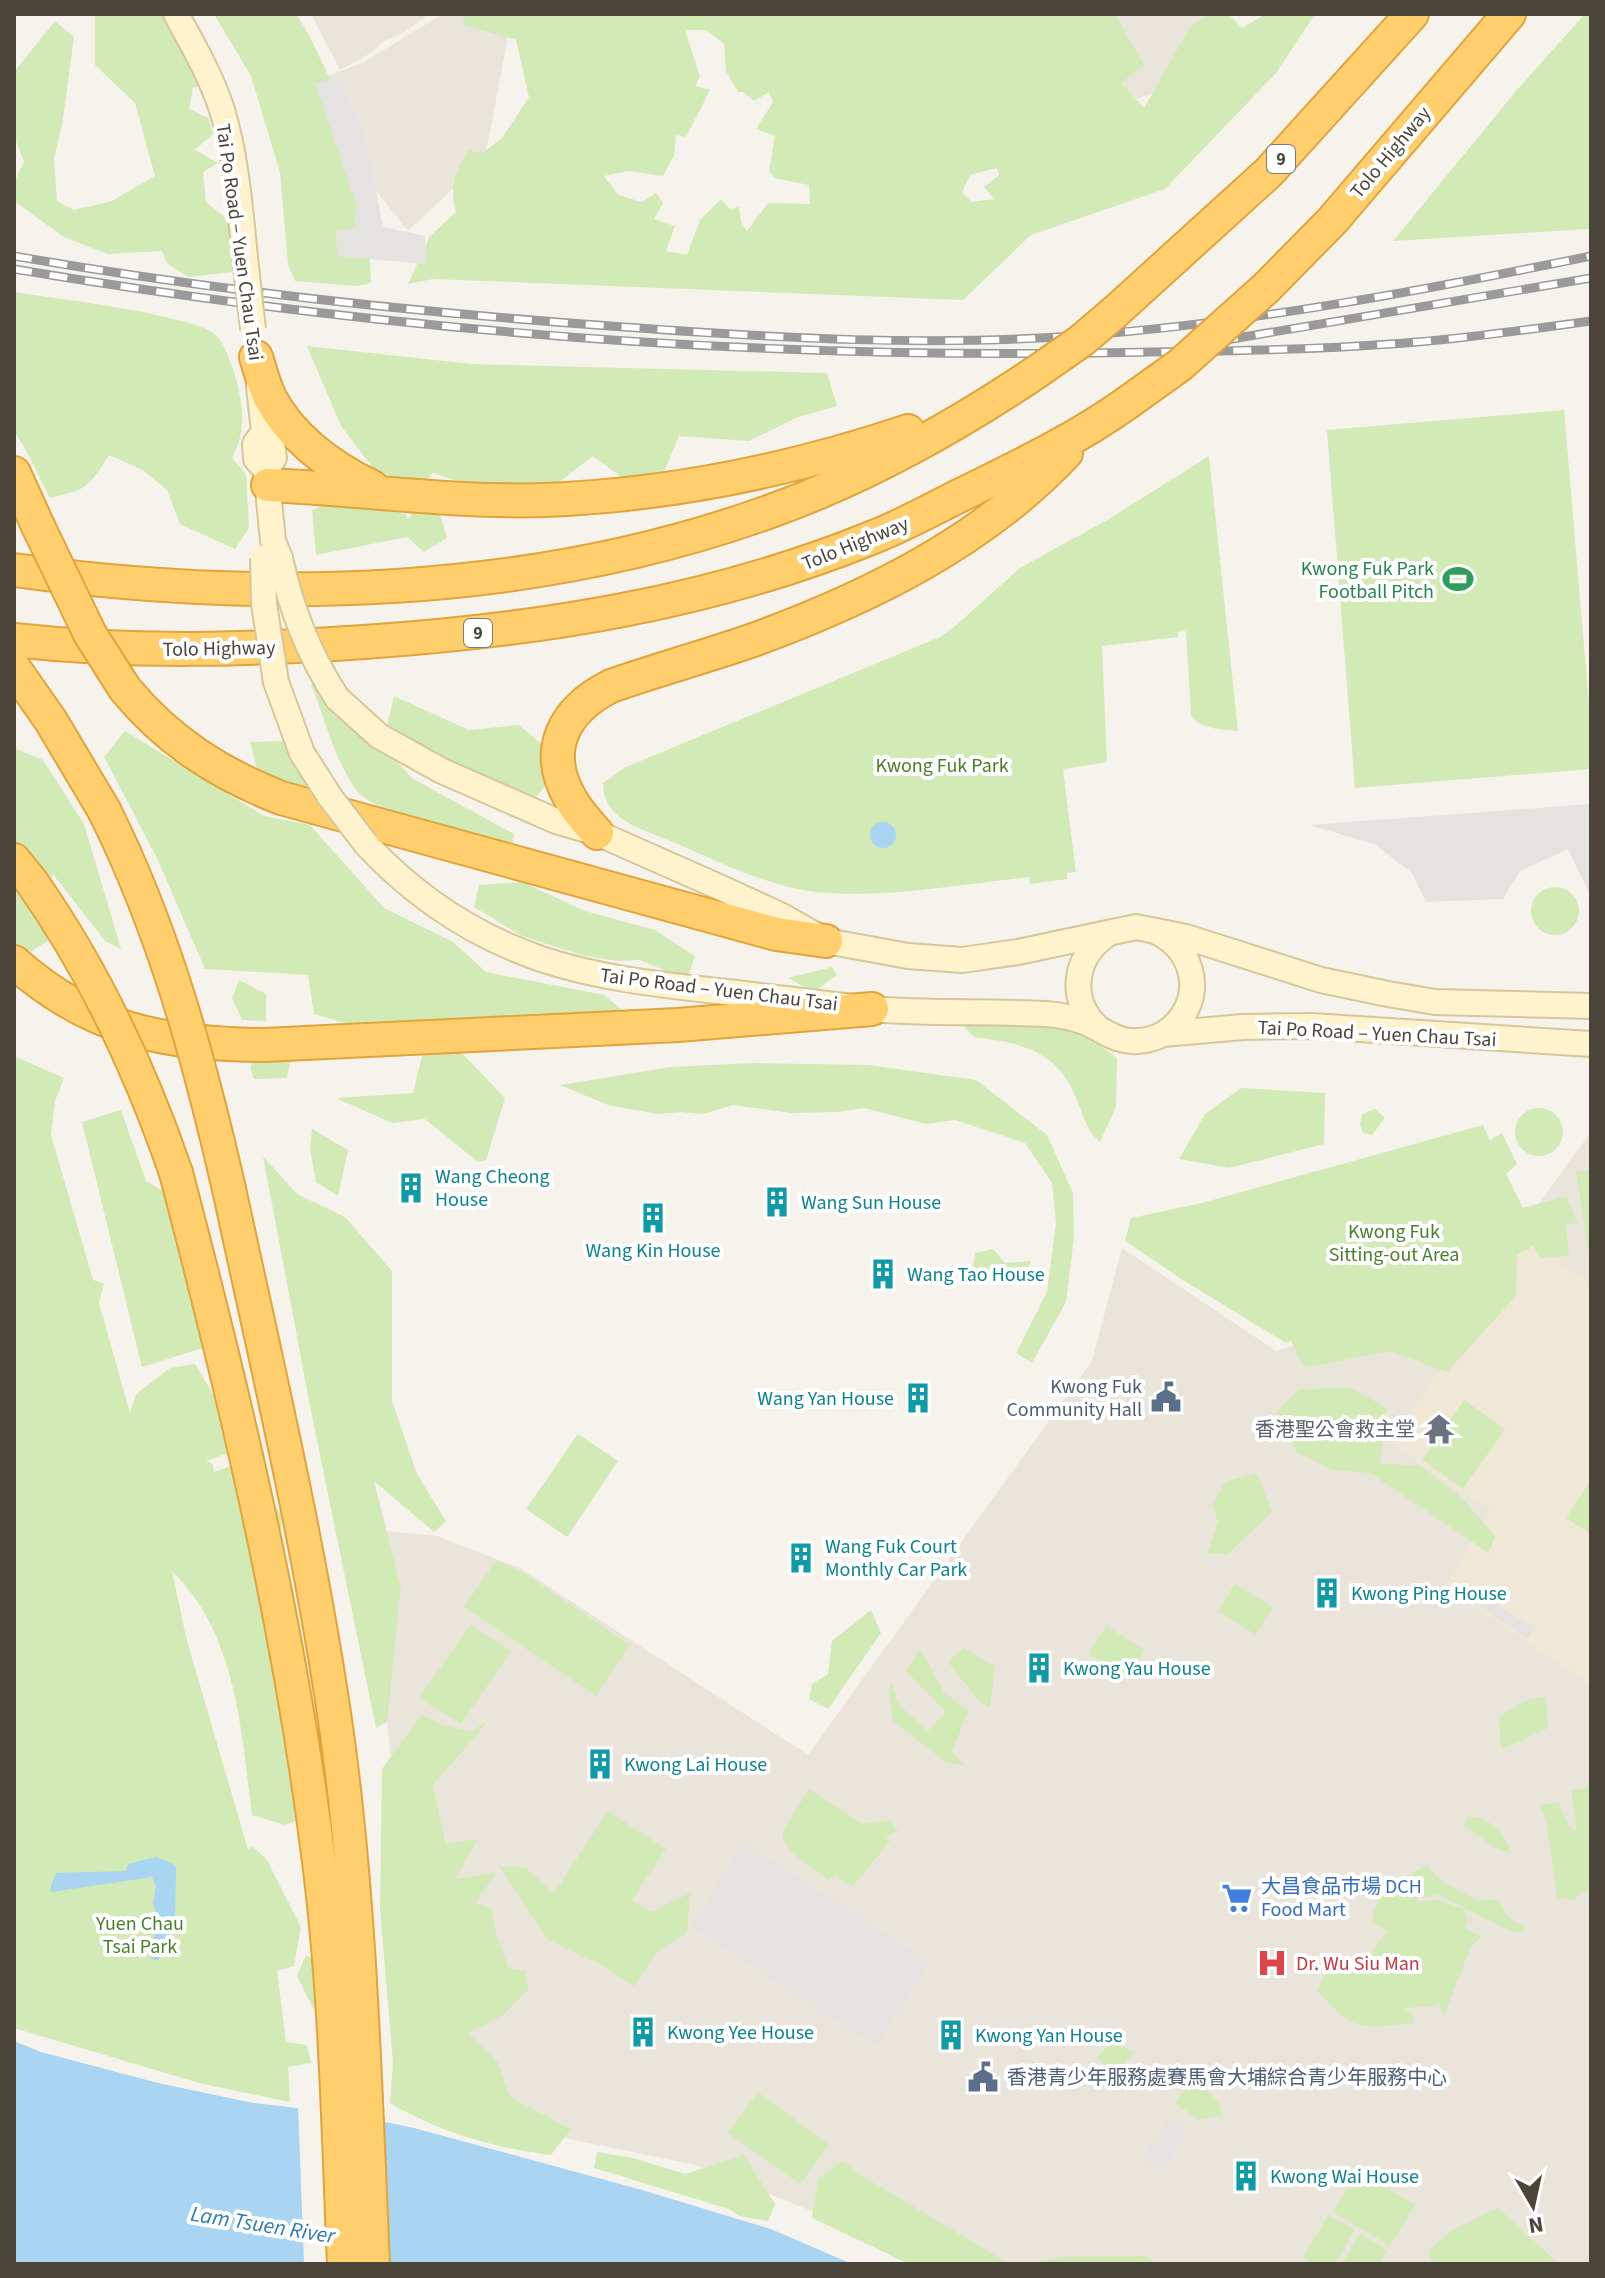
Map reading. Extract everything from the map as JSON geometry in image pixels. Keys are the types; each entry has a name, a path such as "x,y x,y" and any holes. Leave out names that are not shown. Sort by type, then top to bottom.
{"highway":[{"name":"9","path":"14,570 171,587 255,590 424,582 561,566 659,546 773,511 903,452 981,407 1081,341 1269,172 1412,14"},
{"name":"Tolo Highway","path":"14,640 85,648 259,649 486,632 634,610 709,592 788,569 872,538 1085,433 1180,365 1266,288 1332,221 1509,14"},
{"path":"254,343 269,396 283,419 332,465 382,492"},
{"path":"267,477 382,492 475,499 546,500 676,487 797,464 981,407"},
{"path":"597,833 572,802 560,769 561,734 568,719 581,704 611,686 800,621 927,562 973,533 1034,483 1085,433"},
{"path":"14,473 90,634 125,689 164,731 202,761 247,785 281,798 776,934 826,941"},
{"path":"22,679 104,810 154,923 198,1061 283,1438 327,1669 350,1855 351,2091 344,2264"},
{"path":"23,871 63,926 107,1002 143,1084 176,1173 224,1358 303,1743 373,2264"},
{"path":"14,962 55,994 121,1028 153,1037 201,1044 264,1045 620,1028 872,1009"}],"main road":[{"name":"Tai Po Road – Yuen Chau Tsai","path":"176,14 203,64 222,110 233,160 264,432 255,444 256,459 267,477 272,552 264,604 276,682 302,753 355,831 388,868 415,891 453,918 512,948 612,977 872,1009 1049,1015 1087,1023 1117,1039 1134,1042 1163,1034 1243,1027 1312,1026 1591,1044"},
{"name":"Tai Po Road – Yuen Chau Tsai","path":"272,552 303,637 337,698 379,736 415,757 556,821 597,833 782,916 826,941 908,956 962,960 1105,936 1136,927 1219,946 1321,980 1388,994 1435,1002 1591,1006"},
{"path":"1154,931 1169,938 1181,950 1192,979 1188,1008 1181,1019 1163,1034"},
{"path":"1103,1032 1083,1009 1077,982 1089,950 1105,936"}],"shaded area":[{"path":"311,14 429,14 340,70"},
{"path":"443,14 512,14 485,158 408,231 348,155 302,86 364,62"},
{"path":"957,14 1208,14 1163,90 1116,106"},
{"path":"339,78 365,135 383,227 425,236 426,264 337,256 336,231 355,228 356,204 315,83"},
{"path":"1591,804 1591,897 1568,849 1520,871 1503,899 1426,902 1412,873 1374,844 1309,825"},
{"path":"1591,1132 1591,2264 930,2264 870,2234 696,2165 412,2107 396,1806 366,1529 437,1536 520,1568 808,1755 1092,1361 1122,1248 1276,1351 1292,1346 1305,1349 1473,1294"},
{"path":"1527,1241 1591,1284 1591,1686 1445,1587 1489,1510 1389,1443"},
{"path":"1465,1584 1534,1628 1528,1638 1460,1593"},
{"path":"743,1842 930,1962 876,2047 691,1926"},
{"path":"1169,2118 1188,2131 1160,2172 1141,2157"}],"green space":[{"path":"95,14 173,14 208,82 193,88 189,109 208,118 213,134 195,150 218,163 203,172 206,202 233,224 237,264 232,272 188,277 167,263 162,251 108,254 64,237 14,201 14,183 24,162 14,136 14,72 55,21 74,37 62,126 54,158 57,201 74,210 112,201 155,176 135,103 95,65"},
{"path":"214,14 296,14 309,35 365,153 371,283 356,286 295,281 288,264 280,172 251,76"},
{"path":"464,14 1115,14 1144,65 1121,83 1144,108 1190,27 1209,14 1228,14 1242,28 1266,14 1315,14 1276,73 1165,189 1031,235 963,300 433,279 408,284 430,236 456,212 454,180 468,150 483,153 502,138 529,97 516,40 463,25","holes":["685,30 706,30 724,44 726,71 738,92 743,92 754,101 769,92 773,102 756,129 775,136 769,171 774,178 809,185 810,204 768,203 747,231 741,222 739,207 730,209 721,199 700,220 687,255 666,251 675,226 654,219 663,203 656,193 642,202 618,195 604,176 628,171 663,176 674,156 676,135 686,137 710,90 695,86 700,77","997,168 999,175 984,187 994,199 972,202 962,192 970,175"]},
{"path":"1585,14 1591,14 1589,229 1393,241 1516,91"},
{"path":"14,292 154,314 204,328 217,336 235,375 242,415 239,440 232,458 246,474 249,528 235,549 180,524 167,490 143,470 109,455 86,486 50,498 14,431"},
{"path":"307,346 471,364 827,373 837,406 798,417 749,441 679,436 664,472 624,479 593,456 542,495 486,490 433,473 402,506 341,426"},
{"name":"Kwong Fuk Park Football Pitch","path":"1564,410 1591,728 1591,769 1355,788 1327,430"},
{"name":"Kwong Fuk Park","path":"1209,456 1238,731 1200,724 1191,715 1186,631 1178,632 1178,637 1102,646 1107,762 1063,769 1076,872 1067,873 1067,879 1030,884 1029,877 868,894 797,889 759,878 634,826 609,805 603,783 626,767 940,637 1020,568 1109,519"},
{"path":"333,502 405,514 408,519 413,513 438,508 447,538 424,552 407,537 316,555 312,510"},
{"path":"319,679 413,779 514,834 511,850 405,817 357,791 336,753 311,684"},
{"path":"394,696 469,730 519,725 543,745 547,783 531,804 454,789 387,726"},
{"path":"125,731 264,816 310,825 384,908 453,942 486,972 604,995 626,1013 362,1028 314,1014 308,975 205,969 157,858 104,757"},
{"path":"285,741 316,790 275,782 258,774 250,742"},
{"path":"14,748 43,760 84,824 121,949 105,941 52,873 55,936 32,951 14,949"},
{"path":"522,882 585,911 655,930 695,956 687,980 640,960 618,961 581,955 522,936 474,907 479,885"},
{"path":"1555,887 1572,894 1579,911 1572,928 1555,935 1538,928 1531,911 1538,894"},
{"path":"832,967 837,975 814,992 788,978"},
{"path":"239,980 266,994 266,1021 242,1020 232,998"},
{"path":"962,1024 1055,1026 1082,1032 1117,1058 1116,1107 1100,1142 1088,1127 1069,1082 1048,1059 1021,1046 974,1037"},
{"path":"286,1045 290,1062 287,1078 254,1079 250,1067 261,1047"},
{"path":"459,1050 505,1098 486,1160 478,1162 425,1119 392,1123 336,1098 413,1093 423,1052"},
{"name":"Yuen Chau Tsai Park","path":"14,1056 64,1078 55,1101 51,1135 93,1280 104,1283 99,1303 130,1413 136,1394 170,1368 195,1364 214,1396 250,1403 235,1451 206,1461 213,1464 214,1472 230,1466 269,1497 284,1519 276,1549 310,1718 325,1748 329,1773 328,1808 285,1825 252,1815 239,1717 223,1654 194,1596 172,1571 186,1637 248,1850 252,1846 267,1860 301,1927 294,1966 277,1971 286,2042 307,2045 311,2063 288,2067 290,2102 199,2083 14,2028"},
{"path":"752,1063 868,1065 976,1080 1047,1135 1073,1193 1074,1237 1066,1302 1032,1363 1016,1353 1047,1292 1056,1223 1052,1183 1025,1143 955,1120 926,1124 864,1108 791,1113 733,1105 703,1114 657,1114 608,1105 560,1085 672,1067"},
{"path":"1241,1088 1325,1093 1324,1144 1229,1168 1179,1159 1205,1114"},
{"path":"1539,1108 1556,1115 1563,1132 1556,1149 1539,1156 1522,1149 1515,1132 1522,1115"},
{"path":"1375,1109 1385,1118 1372,1135 1363,1133 1360,1124 1362,1114"},
{"path":"121,1110 146,1181 163,1191 203,1348 142,1367 82,1122"},
{"name":"Kwong Fuk Sitting-out Area","path":"1483,1125 1490,1140 1502,1133 1517,1164 1506,1174 1523,1208 1567,1196 1577,1223 1566,1224 1569,1256 1540,1258 1533,1246 1517,1255 1516,1296 1447,1372 1390,1351 1304,1368 1291,1341 1286,1343 1125,1241 1131,1218 1202,1203"},
{"path":"312,1129 348,1150 338,1196 316,1182 310,1149"},
{"path":"263,1156 297,1194 345,1217 392,1271 392,1401 417,1474 446,1521 434,1532 374,1481 401,1588 387,1722 376,1728 310,1406"},
{"path":"1591,1170 1591,1262 1590,1263 1576,1172"},
{"path":"993,1249 1005,1263 1031,1261 1024,1278 1004,1272 987,1276 973,1269 975,1253"},
{"path":"1350,1388 1387,1408 1380,1463 1421,1466 1462,1498 1495,1536 1489,1553 1370,1473 1334,1470 1297,1453 1276,1413 1299,1389"},
{"path":"1464,1400 1505,1429 1463,1489 1422,1460"},
{"path":"578,1434 618,1461 567,1537 526,1509"},
{"path":"1257,1473 1272,1512 1228,1554 1207,1554 1218,1521 1212,1505 1225,1482"},
{"path":"1591,1480 1591,1534 1566,1518"},
{"path":"496,1560 524,1573 630,1645 596,1696 464,1607"},
{"path":"1235,1584 1273,1607 1256,1635 1218,1611"},
{"path":"871,1610 881,1633 828,1709 809,1699 812,1684 828,1674 832,1641"},
{"path":"470,1625 511,1651 461,1724 419,1698"},
{"path":"1106,1626 1145,1650 1127,1678 1089,1654"},
{"path":"920,1648 944,1692 968,1711 952,1752 965,1765 947,1763 893,1721 889,1692 891,1680 899,1705 928,1731 946,1712 906,1671"},
{"path":"963,1648 995,1666 990,1708 979,1701 948,1662"},
{"path":"1546,1697 1548,1728 1501,1750 1499,1717 1526,1700"},
{"path":"422,1714 442,1725 471,1732 487,1721 433,1785 446,1844 478,1839 455,1879 497,1872 475,1903 492,1909 496,1933 509,1969 525,1971 529,1989 503,2015 468,2033 497,2061 510,2097 571,2129 551,2155 468,2137 390,2103 393,2062 380,1910 382,1769"},
{"path":"1591,1787 1591,1888 1573,1900 1557,1898 1546,1820 1539,1804 1559,1803 1569,1827 1577,1832 1571,1790"},
{"path":"809,1789 863,1824 890,1820 898,1831 885,1838 890,1841 853,1886 835,1875 828,1880 792,1853 782,1837"},
{"path":"608,1811 666,1849 632,1900 651,1912 690,1893 687,1932 656,1953 634,1986 595,1961 547,1939 499,1866 526,1868 554,1893"},
{"path":"1469,1816 1497,1828 1511,1853 1495,1848 1464,1826"},
{"path":"1427,1866 1444,1883 1478,1901 1498,1899 1511,1919 1523,1925 1524,1932 1510,1931 1439,1895 1417,1897 1417,1903 1436,1899 1464,1909 1468,1920 1465,1929 1482,1936 1471,1946 1444,2016 1438,2001 1435,2006 1403,2008 1411,2012 1414,2023 1370,2027 1350,2021 1317,1990 1336,1956 1372,1958 1374,1948 1388,1931 1372,1923 1383,1894 1408,1875"},
{"path":"306,1955 316,1961 319,2001 314,2010 297,1976"},
{"path":"1113,2041 1134,2052 1119,2072 1111,2072 1097,2057"},
{"path":"1191,2076 1218,2101 1222,2115 1199,2120 1176,2104"},
{"path":"758,2092 829,2145 800,2184 728,2133"},
{"path":"597,2152 633,2158 685,2174 744,2155 775,2204 768,2221 739,2216 729,2209 594,2168"},
{"path":"842,2161 1010,2264 909,2264 812,2218 818,2179"},
{"path":"1358,2171 1415,2205 1390,2246 1333,2212"},
{"path":"1498,2208 1559,2264 1431,2264 1429,2250 1451,2231"},
{"path":"1328,2215 1355,2230 1335,2264 1314,2264 1303,2258"},
{"path":"1360,2234 1387,2250 1379,2264 1342,2264"},
{"path":"1145,2256 1159,2264 1027,2264 1064,2257"}],"water":[{"path":"883,822 892,826 896,835 892,844 883,848 874,844 870,835 874,826"},
{"path":"156,1857 176,1867 175,1919 158,1961 149,1954 158,1921 153,1903 156,1886 152,1877 51,1892 56,1873 126,1871 128,1864"},
{"name":"Lam Tsuen River","path":"14,2041 41,2052 158,2083 253,2103 348,2114 414,2128 642,2190 771,2229 852,2264 14,2264"}],"pier":[{"path":"298,2104 348,2110 388,2264 304,2264"}],"railway":[{"path":"14,256 242,290 471,315 739,335 913,341 1029,339 1214,322 1403,293 1591,256"},
{"path":"14,269 148,290 416,323 551,335 821,350 1091,353 1295,349 1439,340 1591,321"},
{"path":"1220,341 1591,278"}],"place":[{"name":"Kwong Fuk Park Football Pitch","path":"1458,579"},
{"name":"Wang Cheong House","path":"411,1188"},
{"name":"Wang Sun House","path":"777,1202"},
{"name":"Wang Kin House","path":"653,1218"},
{"name":"Wang Tao House","path":"883,1274"},
{"name":"Kwong Fuk Community Hall","path":"1166,1397"},
{"name":"Wang Yan House","path":"918,1398"},
{"name":"香港聖公會救主堂","path":"1439,1429"},
{"name":"Wang Fuk Court Monthly Car Park","path":"801,1558"},
{"name":"Kwong Ping House","path":"1327,1593"},
{"name":"Kwong Yau House","path":"1039,1668"},
{"name":"Kwong Lai House","path":"600,1764"},
{"name":"大昌食品巿場 DCH Food Mart","path":"1237,1898"},
{"name":"Dr. Wu Siu Man","path":"1272,1963"},
{"name":"Kwong Yee House","path":"643,2032"},
{"name":"Kwong Yan House","path":"951,2035"},
{"name":"香港青少年服務處賽馬會大埔綜合青少年服務中心","path":"983,2077"},
{"name":"Kwong Wai House","path":"1246,2176"}]}
